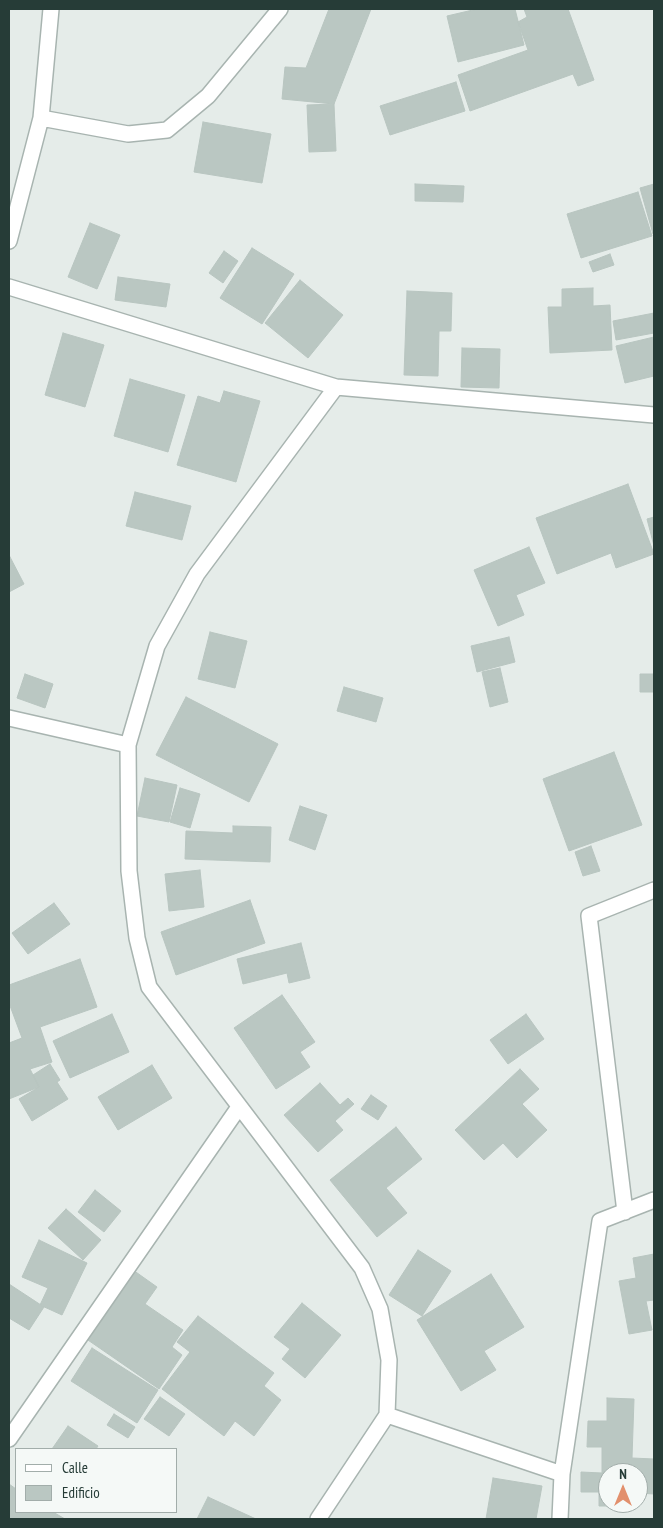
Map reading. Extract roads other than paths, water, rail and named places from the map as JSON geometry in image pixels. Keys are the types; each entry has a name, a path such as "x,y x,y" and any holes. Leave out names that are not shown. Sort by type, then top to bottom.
{"street":[{"path":"9,241 41,118 51,9"},
{"path":"41,118 128,134 167,130 208,96 280,9"},
{"path":"9,287 336,387 654,415"},
{"path":"318,1519 388,1415 389,1360 380,1310 362,1268 150,987 137,938 129,871 128,745 157,646 197,574 336,387"},
{"path":"9,718 128,745"},
{"path":"625,1212 589,916 654,890"},
{"path":"9,1439 239,1107"},
{"path":"560,1519 562,1474 600,1221 654,1200"},
{"path":"388,1415 562,1474"}]}
